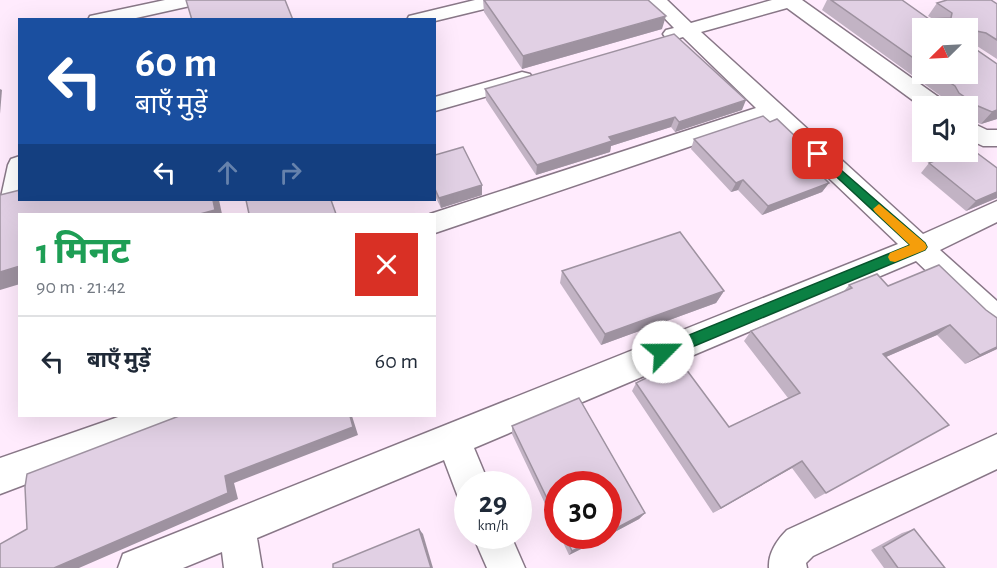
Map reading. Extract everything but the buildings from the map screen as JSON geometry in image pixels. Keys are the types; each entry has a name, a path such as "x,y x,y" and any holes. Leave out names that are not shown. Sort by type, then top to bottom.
{"street":[{"path":"106,18 192,0"},
{"path":"424,18 498,0"},
{"path":"656,0 772,111 997,319"},
{"path":"653,40 801,3 923,96"},
{"path":"436,104 538,74"},
{"path":"436,223 772,111"},
{"path":"978,135 983,138 997,138"},
{"path":"14,197 18,176"},
{"path":"137,568 920,247 997,211"},
{"path":"0,476 162,417"},
{"path":"453,440 466,471"},
{"path":"788,568 786,562 791,551 800,543 997,451"},
{"path":"237,527 243,568"},
{"path":"498,549 506,568"}],"slow traffic":[{"path":"879,209 920,247 895,257"}],"route":[{"path":"663,352 920,247 818,154"}]}
